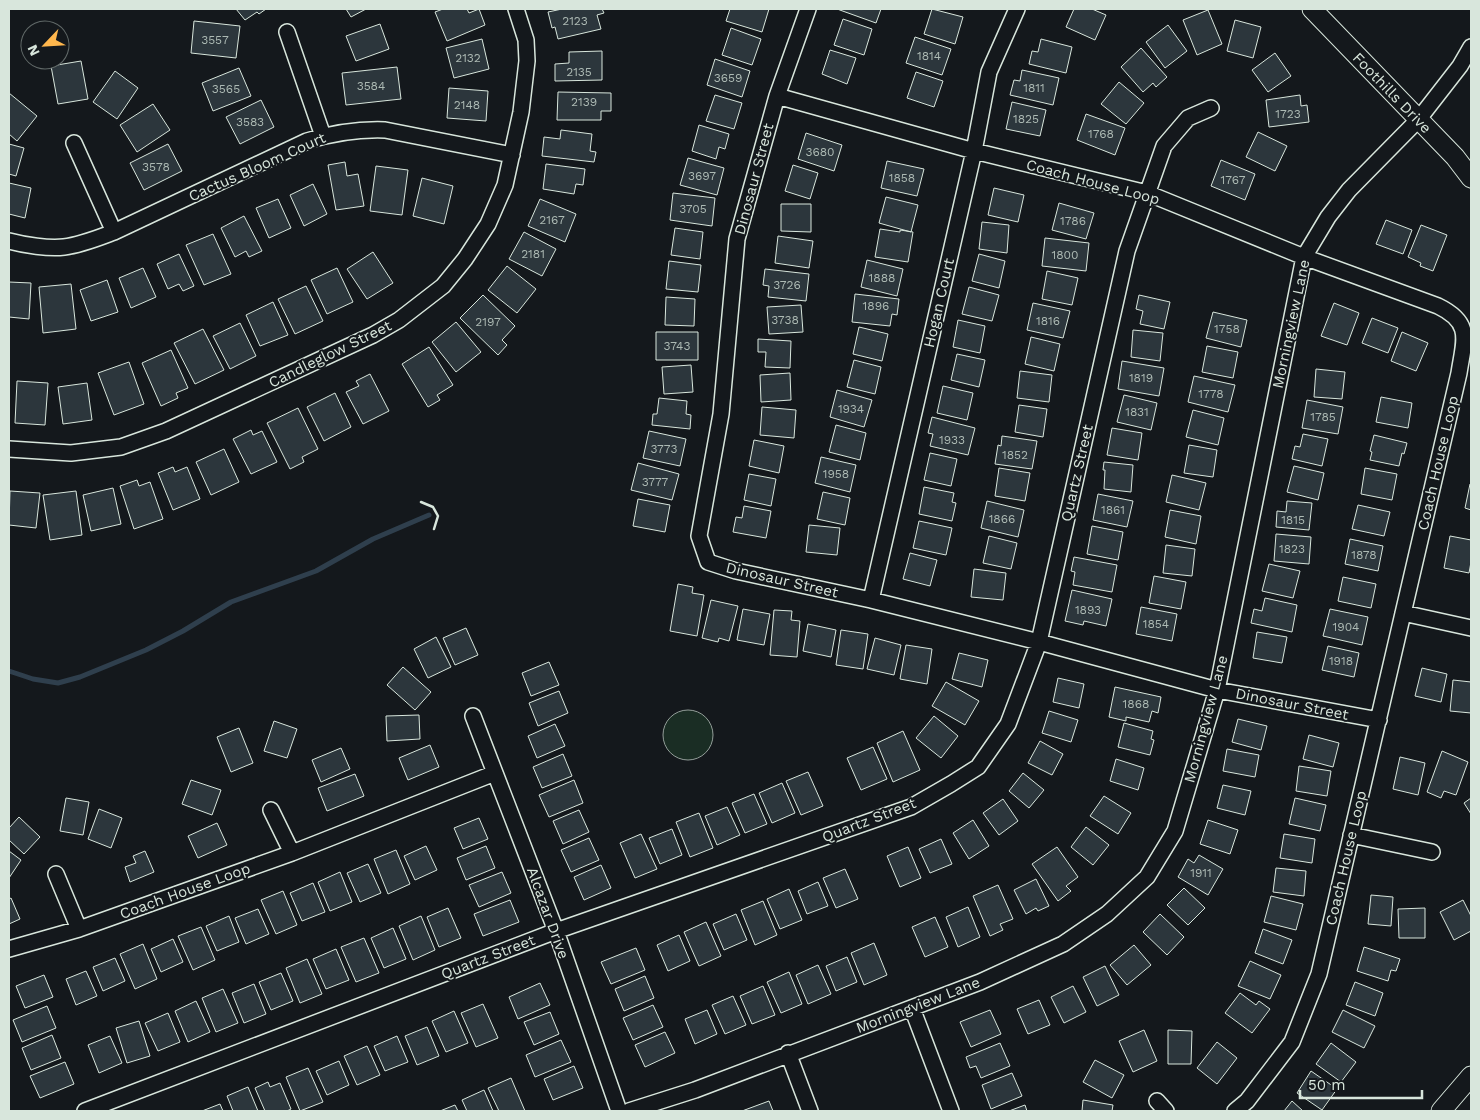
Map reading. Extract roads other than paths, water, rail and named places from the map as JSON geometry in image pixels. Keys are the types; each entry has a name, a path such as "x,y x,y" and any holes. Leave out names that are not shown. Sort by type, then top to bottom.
{"street":[{"name":"Candleglow Street","path":"9,449 71,453 121,446 166,432 373,335 399,320 443,286 465,259 488,224 505,185 521,112 527,61 526,40 516,9"},
{"name":"Dinosaur Street","path":"808,9 776,96 738,239 721,414 699,536 708,562 736,571 871,600 1039,642 1217,690 1379,720"},
{"name":"Hogan Court","path":"871,600 974,151 989,72 1017,9"},
{"name":"Foothills Drive","path":"1312,9 1456,157 1471,178"},
{"path":"287,32 323,136"},
{"name":"Morningview Lane","path":"629,1111 695,1090 788,1053 980,982 1063,944 1107,914 1147,877 1174,831 1217,690 1304,257 1328,218 1349,190 1418,120 1460,66 1471,47"},
{"name":"Coach House Loop","path":"776,96 974,151 1147,193 1304,257 1438,306 1452,312 1461,322 1464,336 1459,373 1319,974 1292,1042 1247,1101 1235,1111"},
{"name":"Quartz Street","path":"85,1111 556,930 911,807 978,766 1008,724 1039,642 1127,251 1147,193 1164,146 1188,118 1211,108"},
{"name":"Cactus Bloom Court","path":"9,241 18,244 63,248 114,232 307,141 323,136 363,129 384,130 512,155"},
{"path":"74,143 114,232"},
{"path":"1403,613 1471,628"},
{"name":"Alcazar Drive","path":"473,716 556,930 619,1111"},
{"name":"Coach House Loop","path":"9,949 79,929 292,853 495,773"},
{"path":"271,810 292,853"},
{"path":"1351,835 1432,852"},
{"path":"56,874 79,929"},
{"path":"912,1008 951,1111"},
{"path":"788,1053 810,1111"},
{"path":"1441,1111 1471,1076"}],"waterway":[{"path":"9,671 33,679 58,683 80,677 146,650 183,631 231,602 316,571 373,539 429,515"}]}
